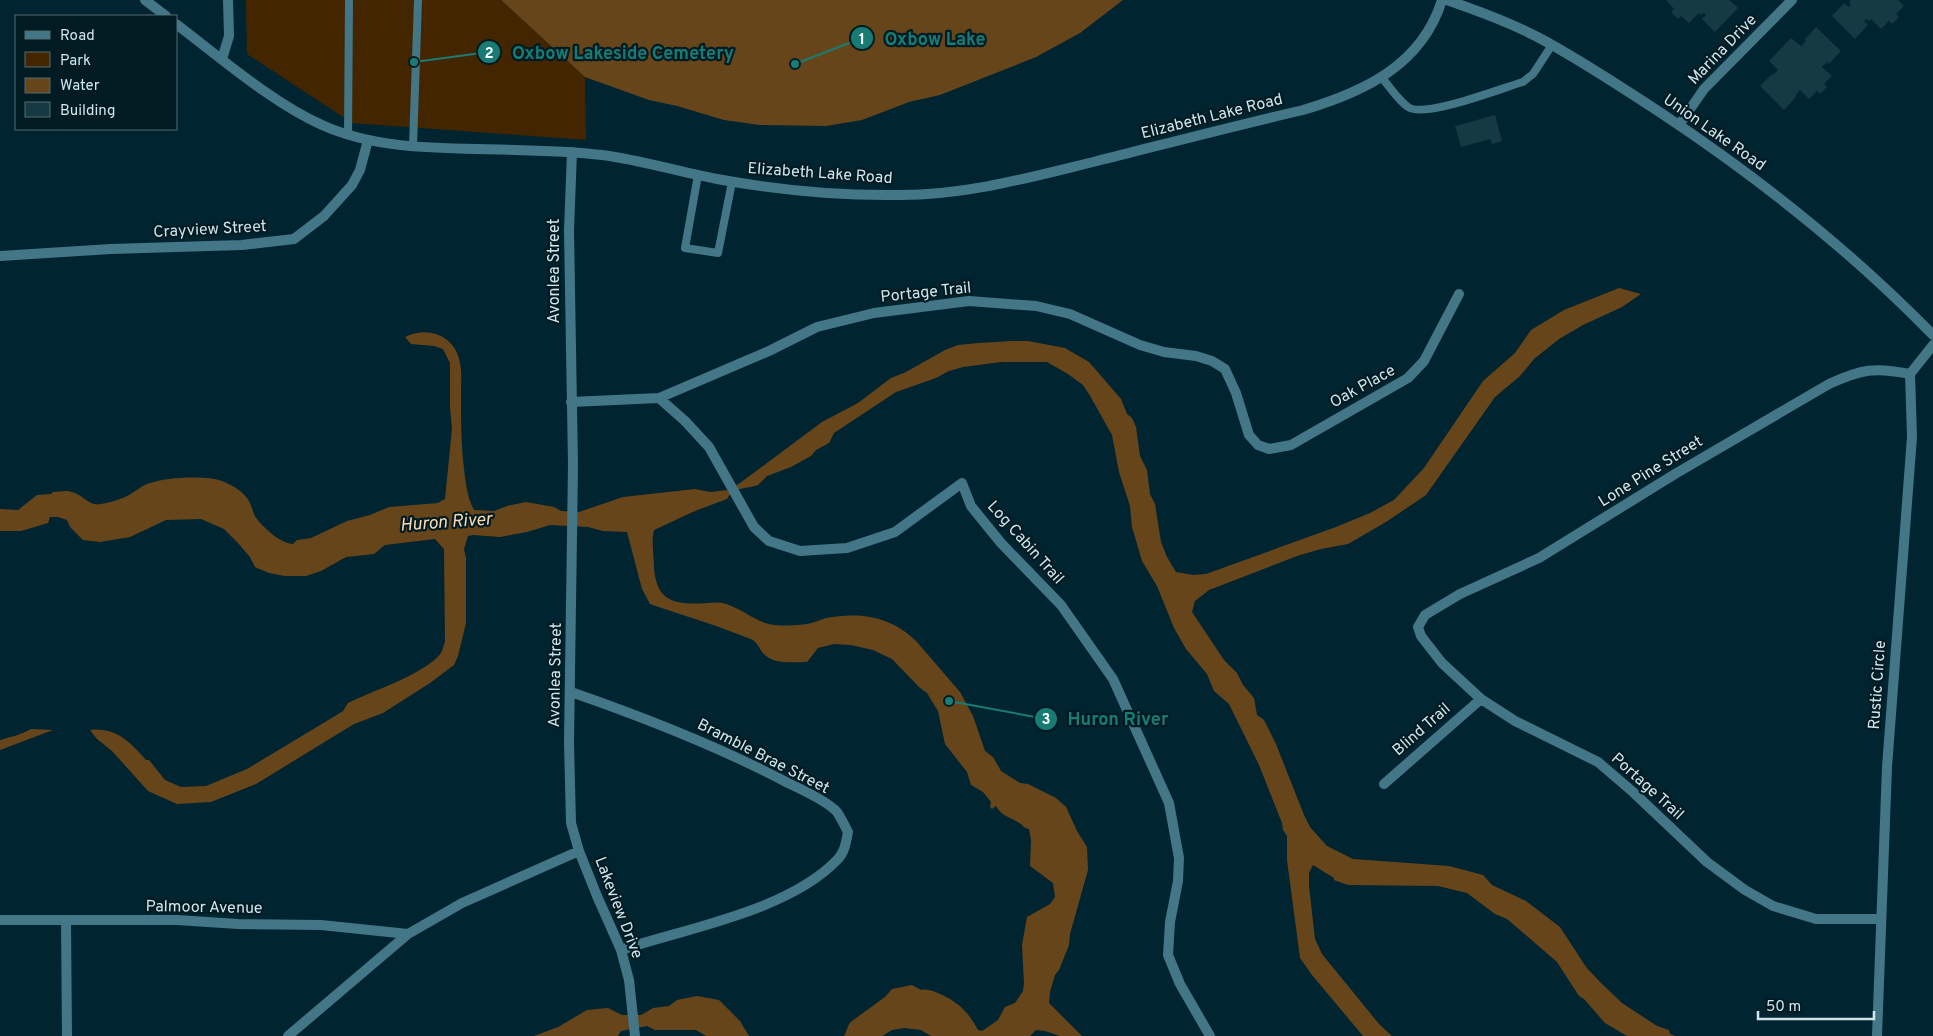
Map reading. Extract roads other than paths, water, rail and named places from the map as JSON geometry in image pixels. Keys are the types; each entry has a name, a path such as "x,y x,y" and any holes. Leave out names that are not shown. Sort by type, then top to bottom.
{"street":[{"path":"145,0 165,15"},
{"path":"222,58 229,36 228,0"},
{"name":"Elizabeth Lake Road","path":"178,25 275,98 320,124 348,135 368,140 413,146 572,152 622,158 732,182 794,190 861,195 925,194 975,189 1031,178 1303,110 1347,96 1382,78 1398,65 1428,32 1435,21 1442,0"},
{"name":"Union Lake Road","path":"1447,0 1497,18 1552,45 1590,67 1679,125 1777,196 1899,300 1933,335"},
{"name":"Marina Drive","path":"1679,125 1704,89 1792,0"},
{"name":"Crayview Street","path":"0,256 111,249 242,246 294,239 324,216 352,185 360,170 368,140"},
{"name":"Avonlea Street","path":"572,152 569,230 572,504 570,743 571,823 579,851"},
{"name":"Oak Place","path":"1269,449 1291,445 1408,378 1424,361 1459,294"},
{"name":"Portage Trail","path":"659,398 769,351 817,327 874,313 969,301 1036,306 1070,314 1140,345 1164,352 1196,356 1212,362 1225,370 1236,393 1249,435 1258,445 1269,449"},
{"path":"1910,374 1933,345"},
{"name":"Lone Pine Street","path":"1418,627 1425,615 1460,594 1540,558 1683,469 1829,384 1855,372 1885,369 1910,374"},
{"name":"Rustic Circle","path":"1877,1036 1887,767 1912,437 1910,374"},
{"path":"571,402 659,398"},
{"name":"Log Cabin Trail","path":"659,398 685,421 709,447 754,527 769,541 800,552 847,548 895,532 962,483 971,506 1001,543 1061,606 1113,679 1169,803 1179,858 1168,955 1180,984 1210,1036"},
{"name":"Portage Trail","path":"1418,627 1421,636 1442,663 1481,699 1515,720 1598,762 1633,792 1707,862 1745,890 1773,906 1816,919 1880,919"},
{"name":"Bramble Brae Street","path":"571,692 634,714 708,744 769,772 811,794 836,811 848,832 846,847 838,859 811,881 780,898 695,929 657,938 621,950"},
{"name":"Blind Trail","path":"1384,784 1481,699"},
{"path":"288,1036 408,934 478,896 579,851"},
{"name":"Lakeview Drive","path":"579,851 621,950 629,980 636,1036"},
{"name":"Palmoor Avenue","path":"0,920 177,920 238,924 321,925 408,934"},
{"path":"66,921 66,1036"}],"lane":[{"path":"348,135 349,0"},
{"path":"413,146 418,0"},
{"path":"1382,78 1409,108 1422,111 1437,109 1523,82 1533,74 1552,45"},
{"path":"698,175 686,248 718,253 732,182"}],"water":[{"path":"501,0 1123,0 1080,33 1036,57 940,95 909,102 862,120 826,126 760,125 724,120 649,100 585,77"},
{"path":"1619,288 1641,294 1622,307 1583,325 1559,339 1534,359 1520,376 1495,397 1426,495 1386,522 1348,544 1297,556 1209,590 1195,601 1192,612 1224,660 1237,673 1243,685 1254,698 1257,715 1264,720 1276,744 1304,815 1310,827 1327,846 1353,859 1449,866 1483,875 1492,885 1526,901 1560,927 1586,967 1622,1003 1657,1026 1669,1030 1670,1034 1675,1036 1627,1036 1605,1023 1584,999 1579,996 1557,962 1507,919 1495,914 1467,893 1438,886 1348,885 1334,880 1334,878 1313,865 1309,873 1309,886 1315,939 1322,954 1379,1024 1392,1036 1363,1036 1300,958 1287,860 1287,836 1283,830 1259,765 1229,704 1214,691 1207,674 1186,649 1174,628 1157,586 1142,561 1132,527 1130,506 1119,472 1112,435 1083,385 1047,362 1001,362 963,367 896,392 834,433 829,443 816,450 811,456 791,467 767,476 758,485 736,490 727,499 654,530 653,548 654,567 659,588 664,595 678,602 696,604 722,603 767,624 774,625 800,625 839,616 863,616 886,621 897,626 917,642 960,692 973,716 985,751 993,757 1001,771 1020,783 1028,784 1056,798 1066,807 1087,847 1088,870 1070,934 1069,945 1059,970 1055,975 1049,1003 1082,1036 1060,1036 1036,1030 1030,1036 931,1036 921,1030 904,1028 892,1030 882,1036 844,1036 850,1023 885,997 892,989 912,985 921,990 933,991 954,1001 969,1016 978,1030 982,1031 998,1020 1005,1007 1015,1003 1023,991 1022,945 1027,917 1050,904 1055,897 1053,883 1030,866 1031,840 1029,829 1002,814 996,806 992,809 990,807 991,802 983,792 971,785 967,772 945,744 938,711 927,693 892,659 873,650 851,645 834,644 818,648 807,662 778,661 767,657 753,640 650,604 642,589 627,532 550,525 500,537 468,536 464,549 466,558 466,623 454,665 383,713 354,724 256,784 211,802 177,804 148,791 90,730 107,731 122,737 146,760 149,760 165,780 181,787 206,786 247,769 343,711 348,703 411,675 433,661 441,653 445,642 444,549 435,539 385,545 374,554 346,557 321,571 306,576 285,576 269,573 255,567 250,557 224,529 201,519 166,520 130,537 100,542 83,540 70,527 67,520 58,517 50,517 48,523 21,531 0,531 0,509 18,510 37,495 70,491 93,504 101,504 123,498 150,483 176,478 197,477 215,479 232,486 247,498 255,517 264,527 283,541 293,544 297,540 311,538 347,521 370,515 389,507 438,503 445,499 452,429 450,363 443,349 434,346 411,344 405,337 423,332 440,335 453,346 457,354 461,374 462,450 468,495 474,510 494,511 526,502 554,507 561,511 579,512 623,497 695,489 710,492 728,490 822,422 858,403 891,378 906,372 945,350 958,345 1028,341 1065,348 1089,362 1121,399 1127,414 1132,418 1136,427 1140,456 1147,470 1150,494 1155,504 1161,542 1167,557 1176,572 1193,575 1206,574 1336,527 1370,513 1394,500 1424,468 1483,381 1515,353 1531,330 1564,310"},
{"path":"31,729 53,730 0,750 0,740"},
{"path":"697,996 719,1000 740,1021 749,1036 706,1036 696,1030 655,1030 647,1026 621,1031 618,1036 534,1036 558,1027 587,1010 608,1008 622,1015 641,1015 653,1008 669,1006 677,1000"}],"place":[{"name":"Oxbow Lakeside Cemetery","path":"414,62"},
{"name":"Oxbow Lake","path":"795,64"},
{"name":"Huron River","path":"949,701"}]}
